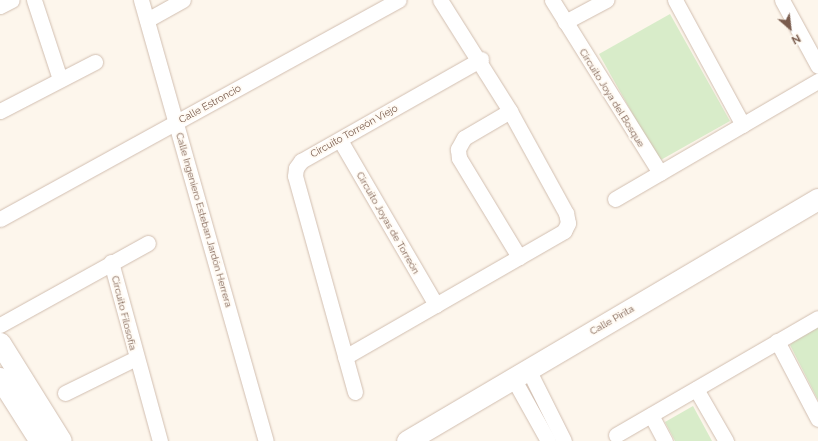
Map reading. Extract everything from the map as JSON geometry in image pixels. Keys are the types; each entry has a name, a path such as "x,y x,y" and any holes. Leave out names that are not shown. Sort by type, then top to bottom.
{"street":[{"path":"0,6 12,0"},
{"path":"34,0 60,80"},
{"name":"Calle Ingeniero Esteban Jardón Herrera","path":"141,0 177,122 266,441"},
{"path":"147,20 183,0"},
{"name":"Calle Estroncio","path":"0,219 399,0"},
{"path":"345,357 564,231 568,223 566,213 481,59 440,0"},
{"name":"Circuito Joya del Bosque","path":"552,0 660,173"},
{"path":"565,22 606,0"},
{"path":"675,0 743,124"},
{"path":"782,0 818,66"},
{"name":"Circuito Torreón Viejo","path":"355,392 295,176 301,161 481,59"},
{"path":"0,111 95,62"},
{"path":"615,199 818,81"},
{"path":"510,111 464,138 458,149 459,158 519,257"},
{"name":"Circuito Joyas de Torreón","path":"340,140 436,305"},
{"name":"Calle Pirita","path":"407,441 818,199"},
{"path":"111,262 148,243"},
{"name":"Circuito Filosofía","path":"0,326 111,262 136,358 160,441"},
{"path":"616,435 818,318"},
{"path":"778,341 818,419"},
{"path":"0,343 61,441"},
{"path":"65,393 136,358"},
{"path":"521,373 548,441"},
{"path":"521,373 564,441"},
{"path":"0,378 40,441"},
{"path":"696,389 726,441"},
{"path":"652,415 665,441"}],"green space":[{"path":"670,14 730,121 659,161 599,54"},
{"path":"818,327 818,400 790,345 801,332"},
{"path":"693,406 712,441 675,441 665,422"}]}
